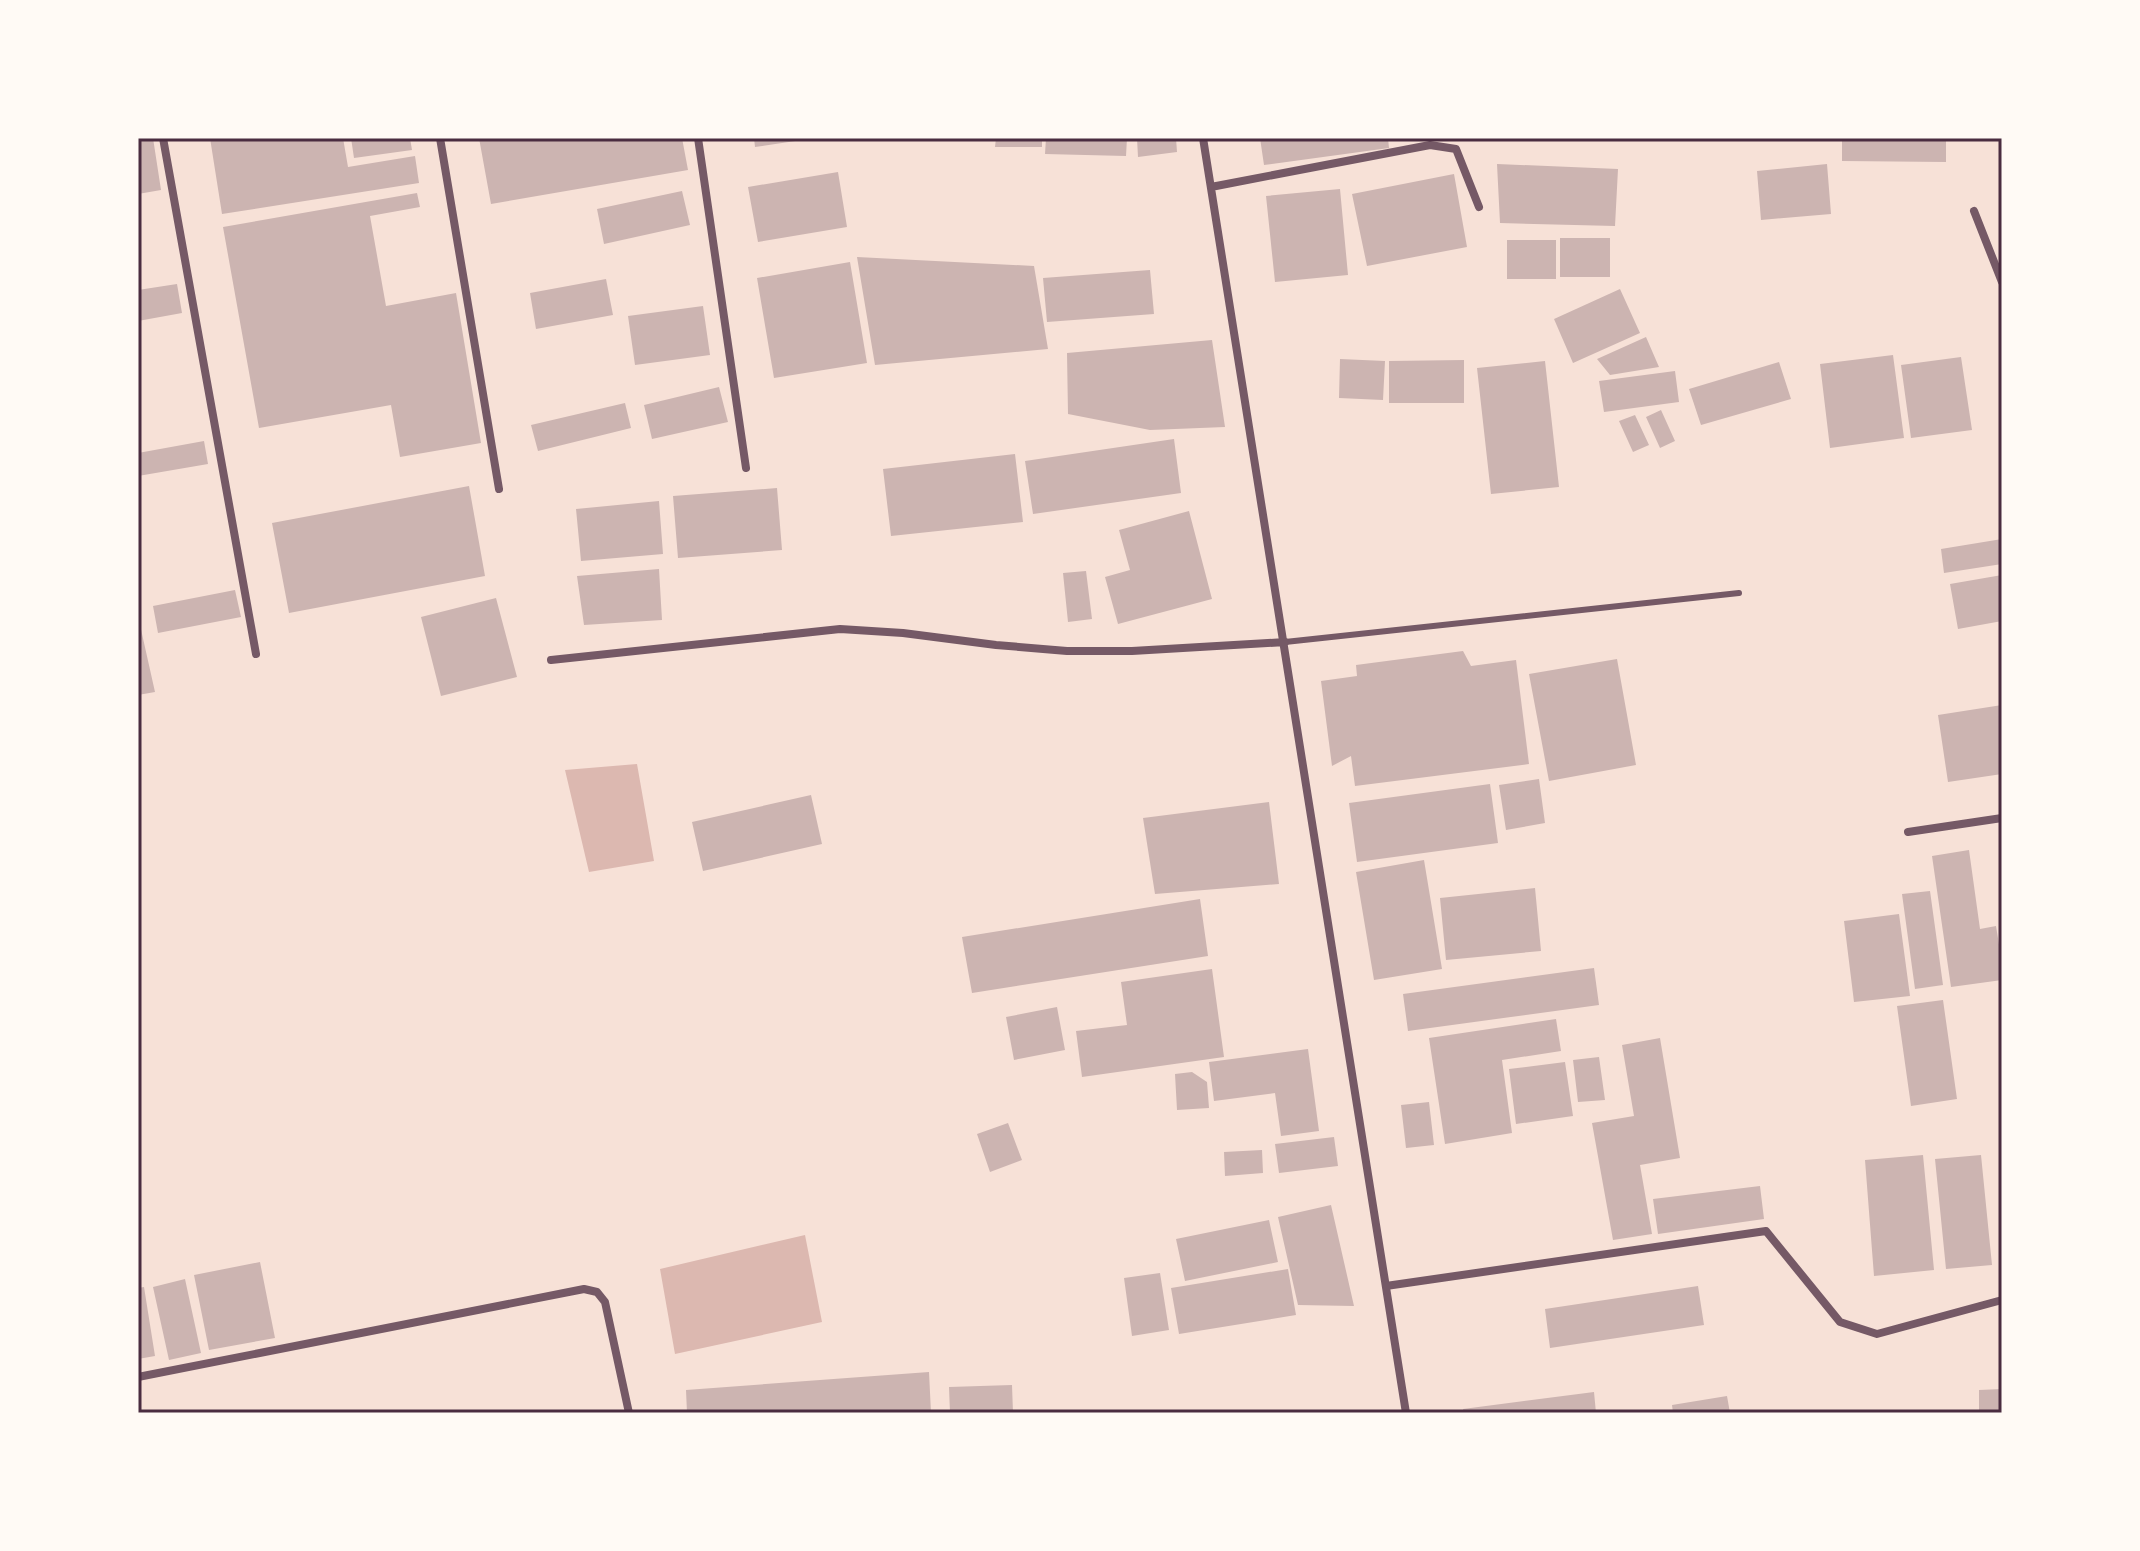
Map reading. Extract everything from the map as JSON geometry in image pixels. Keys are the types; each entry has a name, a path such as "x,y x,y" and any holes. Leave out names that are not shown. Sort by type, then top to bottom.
{"street":[{"path":"163,138 256,654"},
{"path":"440,138 499,489"},
{"path":"698,138 746,468"},
{"path":"1203,138 1406,1413"},
{"path":"1211,187 1430,145 1456,149 1479,207"},
{"path":"1974,211 2002,282"},
{"path":"551,660 840,629 1067,651 1132,651 1285,642"},
{"path":"1908,832 2002,818"},
{"path":"1386,1286 1766,1231 1840,1322 1877,1334 2002,1300"},
{"path":"138,1377 584,1289 597,1292 605,1302 629,1413"}],"lane":[{"path":"1285,642 1739,593"}],"shaded area":[{"path":"637,764 654,861 589,872 565,770"},
{"path":"805,1235 822,1322 675,1354 660,1269"}],"building":[{"path":"138,138 153,138 161,190 138,194"},
{"path":"210,138 343,138 348,167 415,156 419,183 222,214"},
{"path":"351,138 410,138 412,150 354,158"},
{"path":"479,138 682,138 688,170 491,204"},
{"path":"754,138 802,138 802,140 755,147"},
{"path":"996,138 1042,138 1042,147 995,147"},
{"path":"1046,138 1127,138 1126,156 1045,154"},
{"path":"1137,138 1176,138 1177,152 1138,157"},
{"path":"1260,138 1388,138 1389,148 1264,165"},
{"path":"1842,138 1946,138 1946,162 1842,161"},
{"path":"1497,164 1618,169 1615,226 1500,223"},
{"path":"1827,164 1831,214 1761,220 1757,171"},
{"path":"838,172 847,227 758,242 748,187"},
{"path":"1454,174 1467,247 1367,266 1352,194"},
{"path":"1340,189 1348,275 1275,282 1266,196"},
{"path":"682,191 690,225 604,244 597,209"},
{"path":"417,193 420,207 370,216 386,306 456,293 481,443 400,457 391,405 259,428 223,227"},
{"path":"1560,238 1610,238 1610,277 1560,277"},
{"path":"1507,240 1556,240 1556,279 1507,279"},
{"path":"857,257 1034,266 1048,349 875,365"},
{"path":"850,262 867,363 774,378 757,278"},
{"path":"1150,270 1154,314 1047,322 1043,278"},
{"path":"606,279 613,315 536,329 530,293"},
{"path":"177,284 182,313 138,321 138,290"},
{"path":"1620,289 1640,333 1573,363 1554,319"},
{"path":"703,306 710,355 635,365 628,316"},
{"path":"1646,337 1659,367 1610,375 1597,359"},
{"path":"1212,340 1225,427 1150,430 1068,414 1067,353"},
{"path":"1893,355 1904,438 1830,448 1820,364"},
{"path":"1961,357 1972,430 1911,438 1901,365"},
{"path":"1340,359 1385,361 1383,400 1339,398"},
{"path":"1464,360 1464,403 1389,403 1389,361"},
{"path":"1545,361 1559,487 1491,494 1477,368"},
{"path":"1779,362 1791,399 1701,425 1689,389"},
{"path":"1675,371 1679,402 1604,412 1599,381"},
{"path":"719,387 728,422 652,439 644,405"},
{"path":"625,403 631,428 538,451 531,425"},
{"path":"1661,410 1675,441 1660,448 1646,417"},
{"path":"1635,415 1649,445 1633,452 1619,421"},
{"path":"1174,439 1181,493 1033,514 1025,461"},
{"path":"204,441 208,464 138,476 138,453"},
{"path":"1015,454 1023,522 891,536 883,469"},
{"path":"469,486 485,576 289,613 272,523"},
{"path":"777,488 782,550 678,558 673,496"},
{"path":"659,501 663,554 581,561 576,509"},
{"path":"1189,511 1212,599 1118,624 1105,577 1130,570 1119,530"},
{"path":"2002,539 2002,564 1944,573 1941,549"},
{"path":"659,569 662,620 584,625 577,576"},
{"path":"1086,571 1092,619 1068,622 1063,573"},
{"path":"2002,575 2002,621 1958,629 1950,584"},
{"path":"235,590 241,617 158,633 153,606"},
{"path":"496,598 517,677 441,696 421,617"},
{"path":"138,616 155,692 138,695"},
{"path":"1463,651 1471,666 1516,660 1529,764 1355,786 1351,756 1332,766 1321,681 1357,676 1356,665"},
{"path":"1617,659 1636,765 1549,781 1529,674"},
{"path":"2002,705 2002,774 1948,782 1938,715"},
{"path":"1539,779 1545,823 1506,830 1499,785"},
{"path":"1490,784 1498,843 1357,862 1349,803"},
{"path":"811,795 822,844 703,871 692,822"},
{"path":"1269,802 1279,884 1155,894 1143,818"},
{"path":"1969,850 1980,929 1996,926 2002,980 1951,987 1932,856"},
{"path":"1424,860 1442,969 1374,980 1356,872"},
{"path":"1535,888 1541,951 1446,960 1440,898"},
{"path":"1930,891 1943,985 1915,989 1902,894"},
{"path":"1200,899 1208,956 972,993 962,937"},
{"path":"1899,914 1910,996 1854,1002 1844,921"},
{"path":"1594,968 1599,1005 1408,1031 1403,994"},
{"path":"1212,969 1224,1057 1082,1077 1076,1031 1127,1025 1121,982"},
{"path":"1943,1000 1957,1099 1911,1106 1897,1006"},
{"path":"1057,1007 1065,1050 1014,1060 1006,1017"},
{"path":"1556,1019 1561,1051 1502,1060 1512,1133 1445,1144 1429,1038"},
{"path":"1660,1038 1680,1158 1640,1165 1652,1234 1613,1240 1592,1123 1634,1116 1622,1045"},
{"path":"1308,1049 1319,1131 1281,1136 1275,1093 1214,1101 1209,1062"},
{"path":"1599,1057 1605,1100 1578,1102 1573,1060"},
{"path":"1565,1062 1573,1116 1516,1124 1509,1069"},
{"path":"1192,1072 1207,1082 1209,1108 1177,1110 1175,1074"},
{"path":"1429,1102 1434,1145 1406,1148 1401,1105"},
{"path":"1008,1123 1022,1160 990,1172 977,1134"},
{"path":"1334,1137 1338,1166 1279,1173 1275,1144"},
{"path":"1262,1150 1263,1173 1225,1176 1224,1152"},
{"path":"1923,1155 1934,1270 1874,1276 1865,1160"},
{"path":"1981,1155 1992,1265 1946,1269 1935,1159"},
{"path":"1760,1186 1764,1219 1658,1234 1653,1199"},
{"path":"1331,1205 1354,1306 1298,1305 1278,1217"},
{"path":"1269,1220 1278,1262 1185,1281 1176,1239"},
{"path":"260,1262 275,1338 209,1350 194,1275"},
{"path":"1288,1269 1296,1315 1179,1334 1171,1288"},
{"path":"1160,1273 1169,1330 1132,1336 1124,1278"},
{"path":"185,1279 201,1353 169,1360 153,1287"},
{"path":"1698,1286 1704,1325 1550,1348 1545,1309"},
{"path":"144,1287 155,1356 138,1359 138,1288"},
{"path":"929,1372 931,1413 687,1413 686,1390"},
{"path":"1012,1385 1013,1413 950,1413 949,1387"},
{"path":"2002,1389 2002,1413 1979,1413 1979,1390"},
{"path":"1594,1392 1596,1413 1464,1413 1463,1409"},
{"path":"1727,1396 1730,1413 1673,1413 1672,1405"}]}
